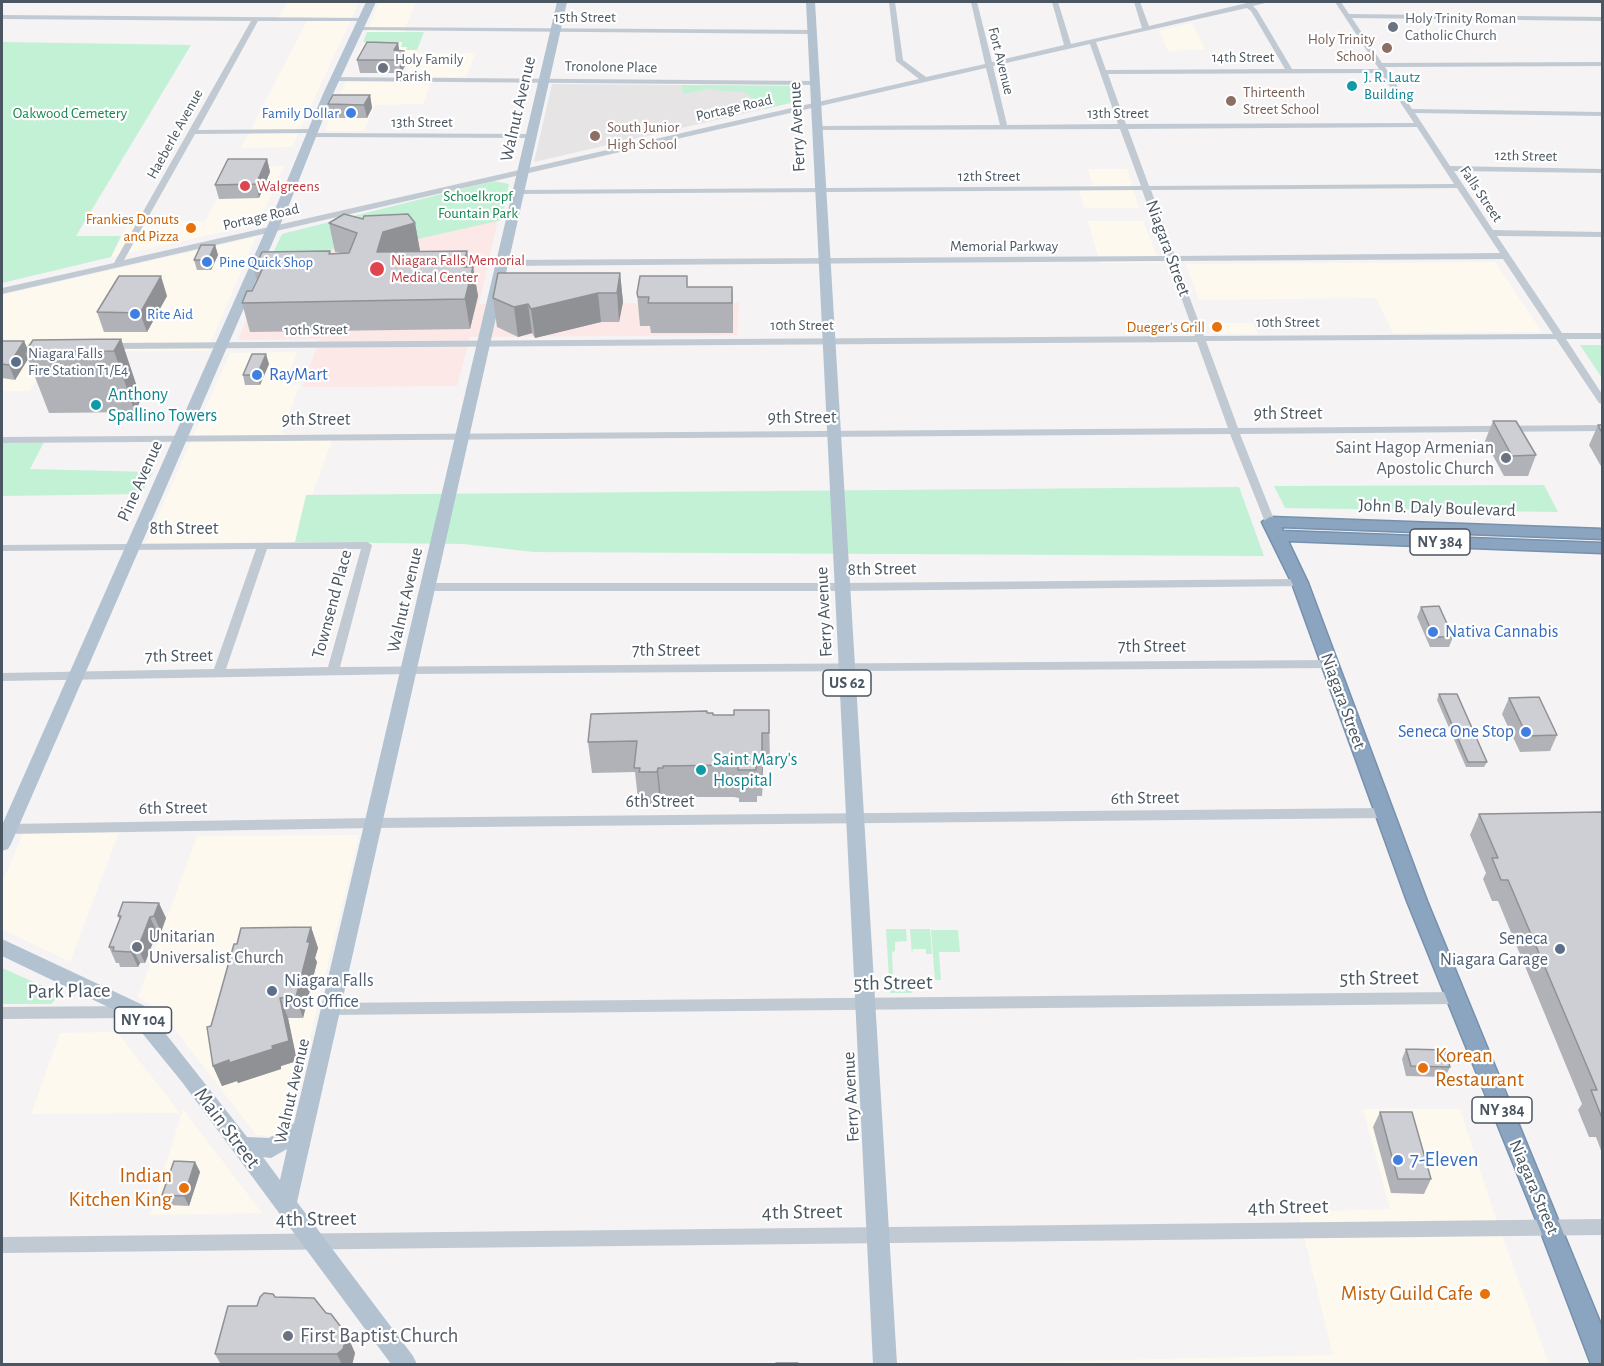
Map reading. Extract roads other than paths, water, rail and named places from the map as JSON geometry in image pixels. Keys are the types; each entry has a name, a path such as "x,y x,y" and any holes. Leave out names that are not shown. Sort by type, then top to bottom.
{"highway":[{"name":"John B. Daly Boulevard","path":"1274,529 1602,534"},
{"name":"John B. Daly Boulevard","path":"1274,529 1602,548"},
{"name":"Niagara Street","path":"1274,529 1300,583 1383,813 1455,999 1551,1227 1602,1359"}],"main road":[{"name":"Pine Avenue","path":"2,844 272,229 335,79 371,2"},
{"name":"Walnut Avenue","path":"285,1207 562,2"},
{"name":"Ferry Avenue","path":"810,2 885,1365"},
{"name":"Main Street","path":"2,947 136,1011 241,1146 405,1365"},
{"path":"241,1146 271,1148 303,1129"}],"street":[{"path":"892,2 900,61 924,78"},
{"name":"Fort Avenue","path":"974,2 987,64 1004,127"},
{"path":"1055,2 1068,46"},
{"path":"1137,2 1146,28"},
{"path":"1227,2 1234,8"},
{"name":"Portage Road","path":"2,291 1263,2"},
{"name":"Falls Street","path":"1338,2 1602,401"},
{"path":"1247,5 1254,10 1289,70"},
{"path":"1347,16 1602,19"},
{"name":"15th Street","path":"2,17 256,19 361,25 556,30 812,32"},
{"name":"Haeberle Avenue","path":"118,264 256,19"},
{"name":"Niagara Street","path":"1092,41 1234,431 1274,529"},
{"name":"14th Street","path":"1103,72 1602,64"},
{"name":"Tronolone Place","path":"335,79 814,82"},
{"path":"1410,111 1602,114"},
{"name":"13th Street","path":"817,128 1420,125"},
{"name":"13th Street","path":"191,132 531,136"},
{"name":"12th Street","path":"1448,168 1602,171"},
{"name":"12th Street","path":"518,192 1460,186"},
{"path":"1491,233 1602,234"},
{"name":"Memorial Parkway","path":"502,263 1506,256"},
{"name":"10th Street","path":"99,346 1602,336"},
{"name":"9th Street","path":"2,440 1602,428"},
{"name":"8th Street","path":"2,548 367,545"},
{"name":"Townsend Place","path":"333,671 367,545"},
{"path":"219,673 263,546"},
{"name":"8th Street","path":"428,587 842,587 1300,583"},
{"name":"7th Street","path":"2,677 408,670 1330,664"},
{"name":"6th Street","path":"8,829 1383,813"},
{"name":"5th Street","path":"330,1009 1455,999"},
{"name":"Park Place","path":"2,1013 136,1011"},
{"name":"4th Street","path":"2,1245 1602,1227"}],"place":[{"name":"Holy Trinity Roman Catholic Church","path":"1393,27"},
{"name":"Holy Trinity School","path":"1387,48"},
{"name":"Holy Family Parish","path":"383,68"},
{"name":"J. R. Lautz Building","path":"1352,86"},
{"name":"Thirteenth Street School","path":"1231,101"},
{"name":"Family Dollar","path":"351,113"},
{"name":"South Junior High School","path":"595,136"},
{"name":"Walgreens","path":"245,186"},
{"name":"Frankies Donuts and Pizza","path":"191,228"},
{"name":"Pine Quick Shop","path":"207,262"},
{"name":"Niagara Falls Memorial Medical Center","path":"377,269"},
{"name":"Rite Aid","path":"135,314"},
{"name":"Dueger's Grill","path":"1217,327"},
{"name":"Niagara Falls Fire Station T1/E4","path":"16,362"},
{"name":"RayMart","path":"257,375"},
{"name":"Anthony Spallino Towers","path":"96,405"},
{"name":"Saint Hagop Armenian Apostolic Church","path":"1506,458"},
{"name":"Nativa Cannabis","path":"1433,632"},
{"name":"Seneca One Stop","path":"1526,732"},
{"name":"Saint Mary's Hospital","path":"701,770"},
{"name":"Unitarian Universalist Church","path":"137,947"},
{"name":"Seneca Niagara Garage","path":"1560,949"},
{"name":"Niagara Falls Post Office","path":"272,991"},
{"name":"Korean Restaurant","path":"1423,1068"},
{"name":"7-Eleven","path":"1398,1160"},
{"name":"Indian Kitchen King","path":"184,1188"},
{"name":"Misty Guild Cafe","path":"1485,1294"},
{"name":"First Baptist Church","path":"288,1336"}],"park label":[{"name":"Oakwood Cemetery","path":"70,113"},
{"name":"Schoelkropf Fountain Park","path":"478,204"}]}
